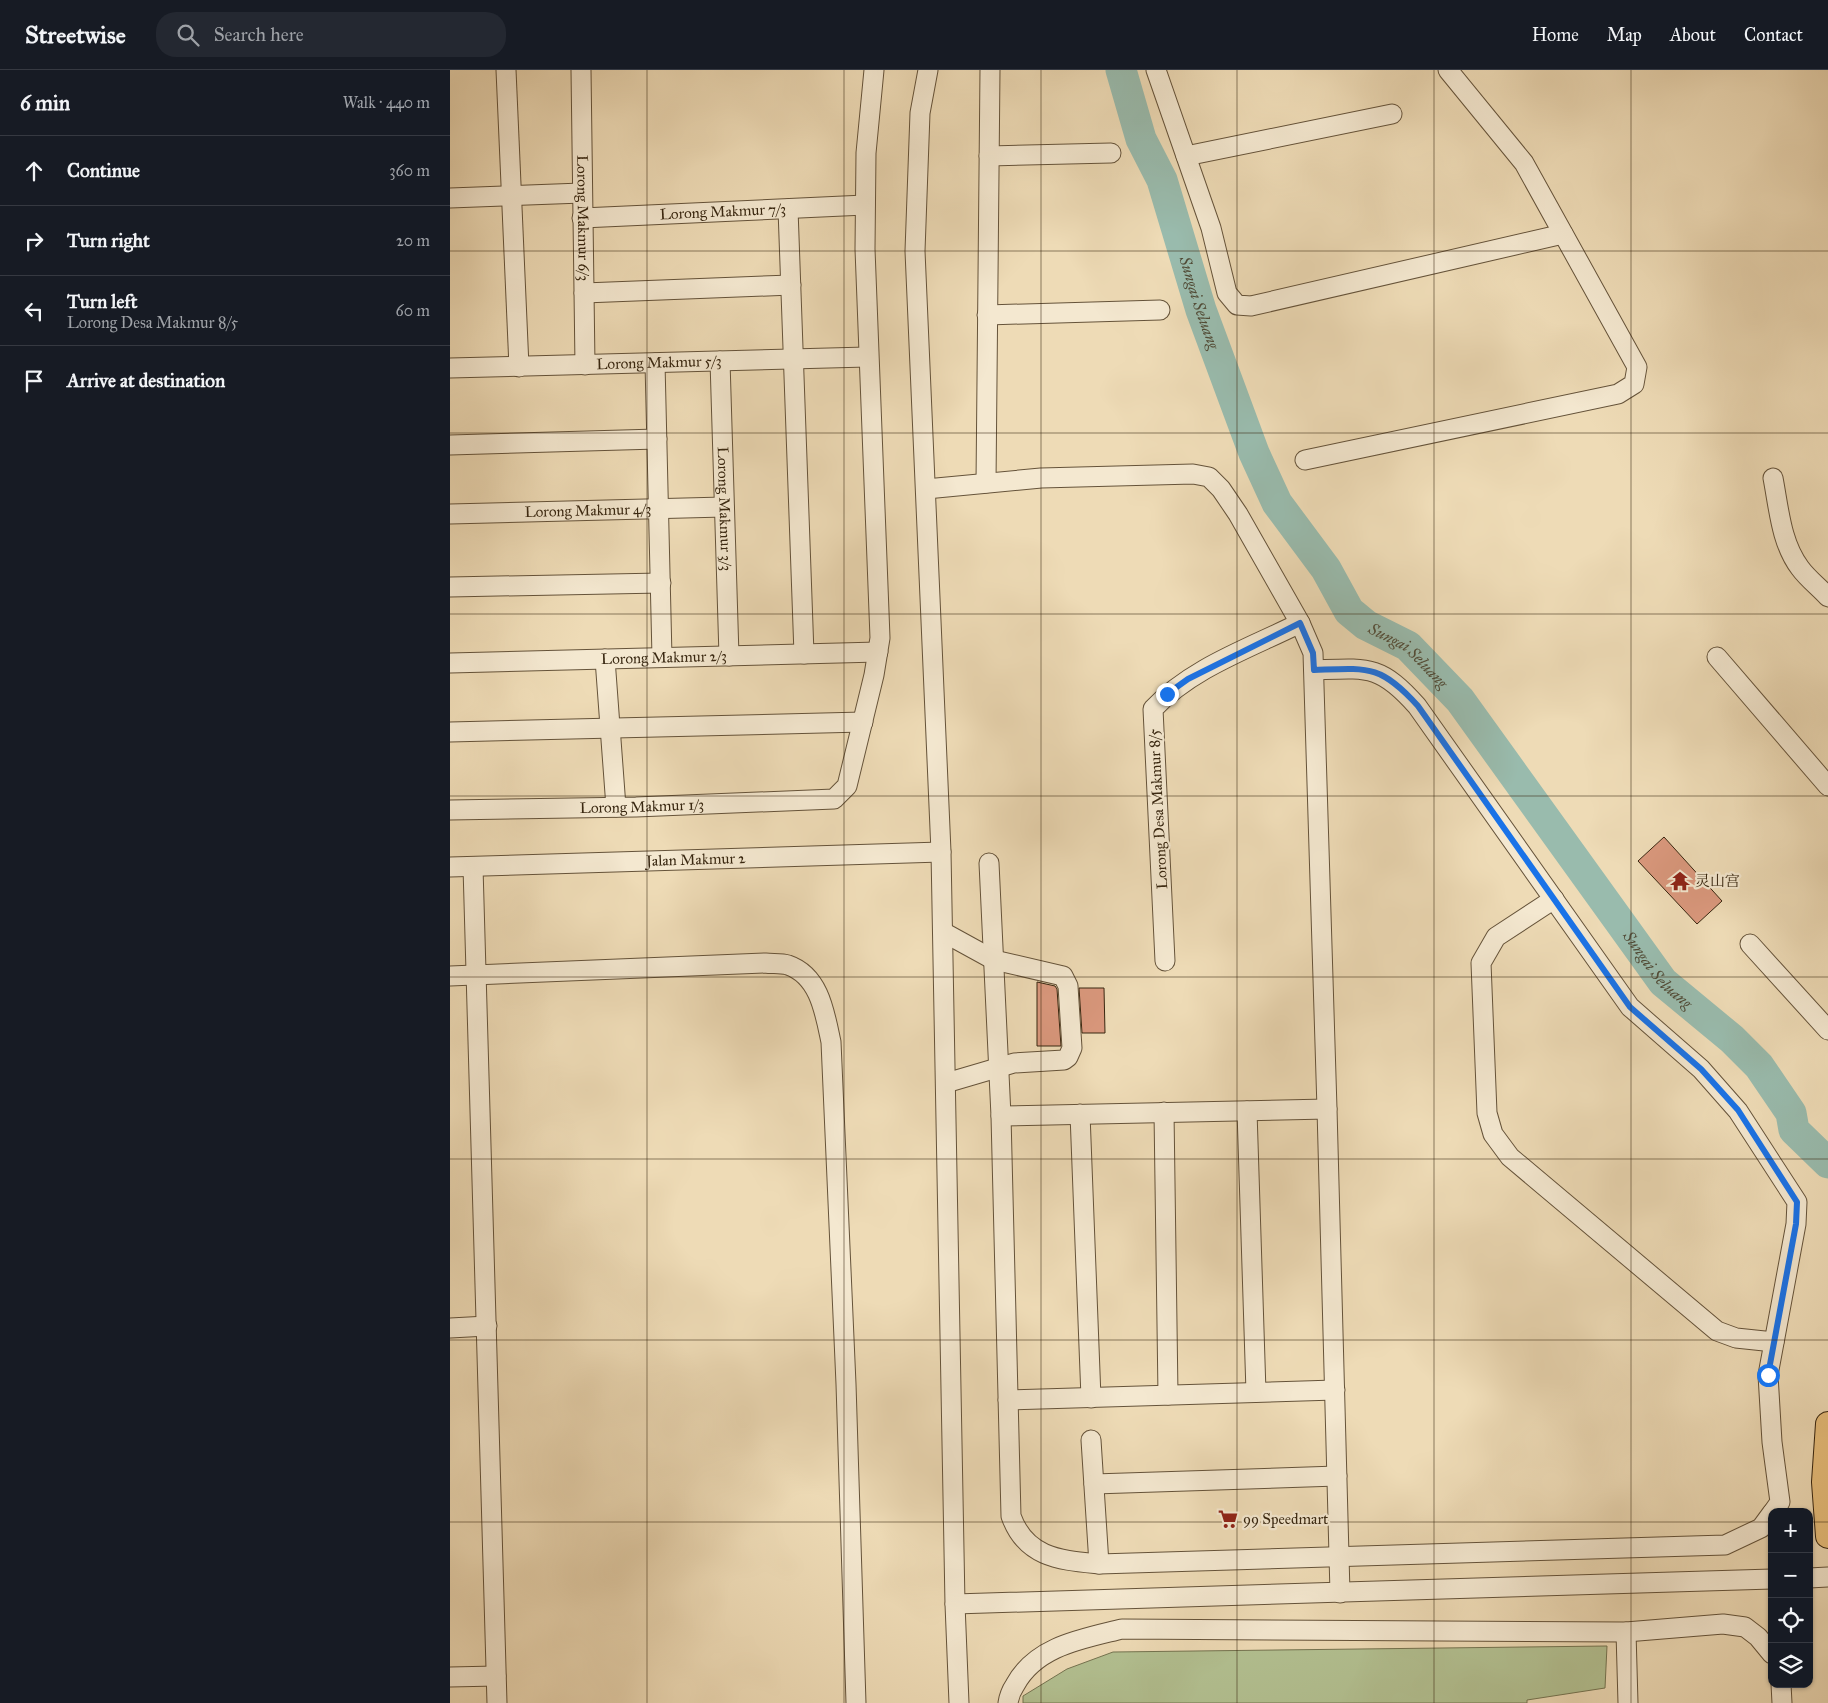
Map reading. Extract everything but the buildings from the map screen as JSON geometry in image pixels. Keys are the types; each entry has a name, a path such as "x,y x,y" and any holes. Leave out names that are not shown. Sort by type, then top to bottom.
{"main road":[{"path":"1828,1424 1824,1482 1828,1536"}],"street":[{"path":"506,70 510,196 519,367"},
{"name":"Lorong Makmur 6/3","path":"581,70 585,365"},
{"path":"450,732 863,722 880,638 868,357 865,205 866,153 874,70"},
{"path":"928,70 920,112 915,251 941,852 955,1604 959,1703"},
{"path":"986,483 990,70"},
{"path":"1156,70 1211,228 1227,293 1237,305 1251,306 1563,234"},
{"path":"1305,460 1618,394 1634,384 1637,368 1524,163 1448,70"},
{"path":"1186,156 1392,114"},
{"path":"989,156 1110,153"},
{"path":"450,198 582,193"},
{"name":"Lorong Makmur 7/3","path":"582,218 865,205"},
{"path":"788,209 804,654"},
{"path":"584,294 791,285"},
{"path":"987,315 1160,310"},
{"name":"Lorong Makmur 5/3","path":"450,368 868,357"},
{"name":"Lorong Makmur 3/3","path":"720,361 729,656"},
{"path":"655,363 662,658"},
{"path":"450,445 657,439"},
{"path":"926,489 1041,478 1193,474 1209,477 1222,489 1238,514 1300,623 1313,653 1340,1592"},
{"path":"1773,478 1784,534 1790,550 1800,569 1828,597"},
{"name":"Lorong Makmur 4/3","path":"450,514 724,507"},
{"path":"450,587 661,583"},
{"name":"Lorong Desa Makmur 8/5","path":"1165,961 1153,709 1167,694 1188,679 1300,623"},
{"name":"Lorong Makmur 2/3","path":"450,663 878,652"},
{"path":"1717,657 1828,786"},
{"path":"605,659 616,807"},
{"path":"1314,670 1355,669 1380,673 1400,687 1418,706 1630,1007 1701,1069 1738,1110 1797,1202 1796,1224 1768,1375 1772,1442 1780,1502 1775,1508"},
{"name":"Lorong Makmur 1/3","path":"450,810 616,807 834,799 847,786 863,722"},
{"name":"Jalan Makmur 2","path":"450,867 941,852"},
{"path":"989,863 1001,1116 1012,1516 1017,1533 1037,1551 1062,1561 1099,1564 1339,1555 1725,1545 1762,1528 1768,1518"},
{"path":"473,867 497,1703"},
{"path":"1554,899 1496,937 1481,963 1487,1113 1493,1134 1510,1157 1717,1331 1736,1338 1774,1342"},
{"path":"943,932 994,960 1063,976 1068,986 1072,1048 1068,1057 1064,1060 1014,1063 999,1070 946,1084"},
{"path":"1750,944 1828,1030"},
{"path":"450,976 765,963 788,965 804,974 815,988 823,1008 831,1042 846,1384 856,1703"},
{"path":"1001,1116 1327,1109"},
{"path":"1247,1111 1256,1392"},
{"path":"1164,1112 1168,1395"},
{"path":"1080,1114 1091,1398"},
{"path":"450,1328 487,1326"},
{"path":"1008,1400 1335,1390"},
{"path":"1091,1440 1099,1564"},
{"path":"1094,1484 1337,1476"},
{"path":"1813,1578 1828,1578"},
{"path":"955,1604 1768,1579"},
{"path":"1008,1703 1009,1696 1020,1674 1046,1652 1074,1640 1122,1629 1626,1632 1723,1624 1745,1627 1758,1637 1768,1649"},
{"path":"1626,1632 1628,1703"},
{"path":"450,1677 496,1676"},
{"path":"1781,1688 1782,1703"}],"green space":[{"path":"1607,1646 1605,1688 1527,1700 1527,1703 1023,1703 1023,1696 1067,1669 1113,1652"}],"waterway":[{"name":"Sungai Seluang","path":"1121,70 1141,139 1162,180 1201,310 1254,453 1277,503 1326,569 1349,611 1366,625 1408,646 1460,700 1663,982 1732,1039 1759,1066 1791,1113 1794,1130 1828,1163"}],"place":[{"name":"灵山宫","path":"1680,881"},
{"name":"99 Speedmart","path":"1228,1519"}],"route":[{"path":"1167,694 1188,679 1300,623 1313,653 1314,670 1355,669 1380,673 1400,687 1418,706 1630,1007 1701,1069 1738,1110 1797,1202 1796,1224 1768,1375"}]}
